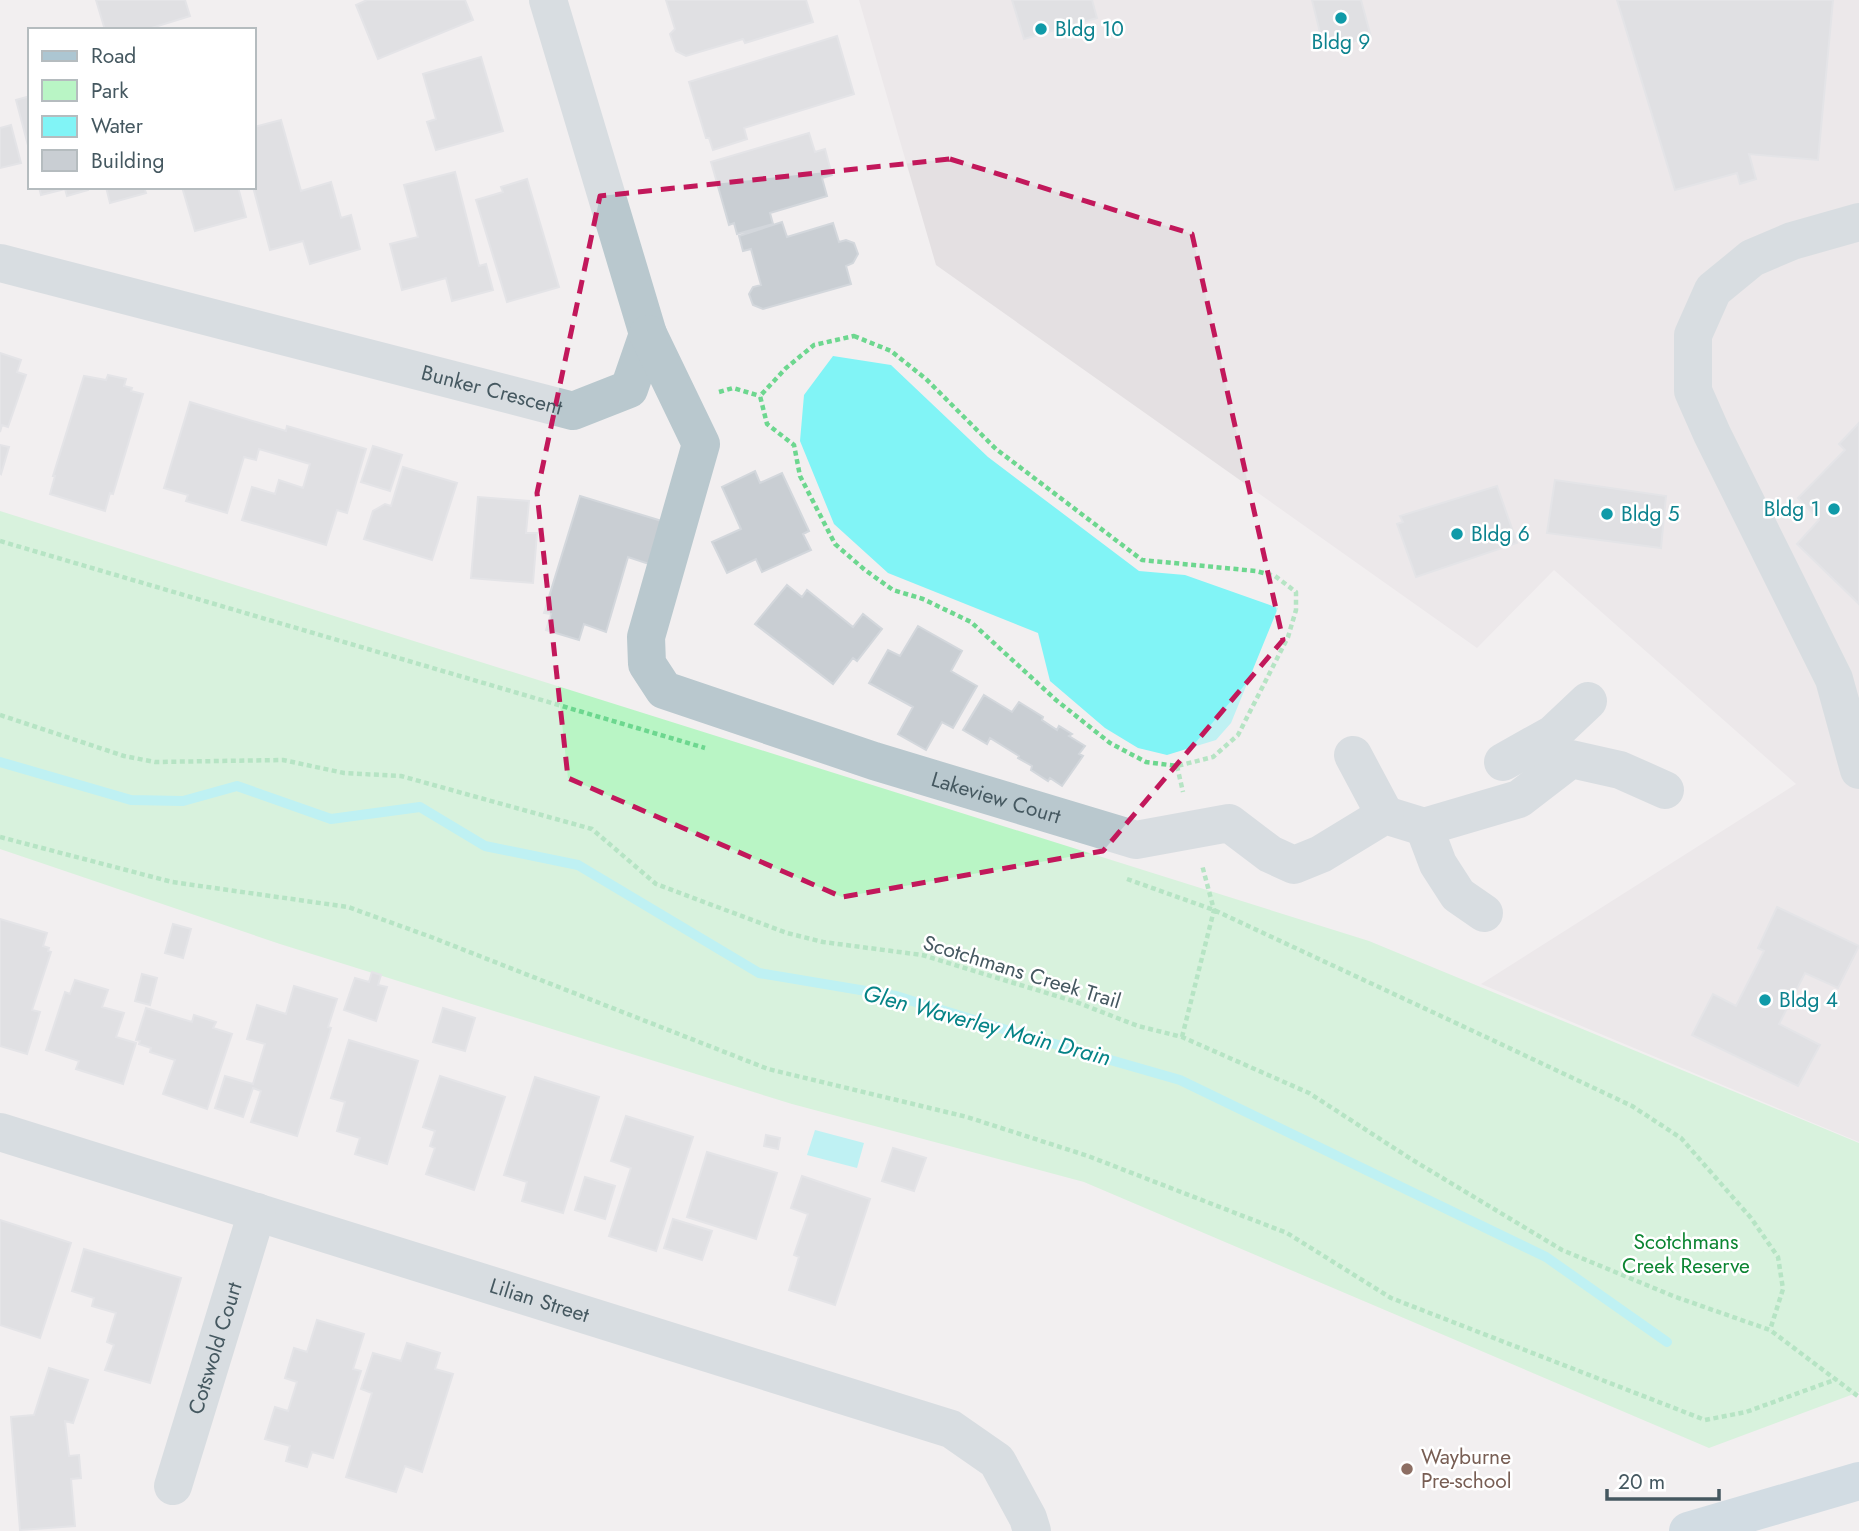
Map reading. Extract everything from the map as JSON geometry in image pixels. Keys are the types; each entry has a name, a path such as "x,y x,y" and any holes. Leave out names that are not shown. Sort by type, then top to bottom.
{"main road":[{"path":"1688,1531 1859,1481"}],"street":[{"path":"548,0 648,334"},
{"path":"1859,222 1792,241 1752,258 1713,290 1693,335 1693,391 1834,679 1859,770"},
{"name":"Bunker Crescent","path":"0,263 573,411 629,389 648,334"},
{"name":"Lakeview Court","path":"648,334 701,444 646,637 647,664 663,690 874,761 1136,840 1229,823 1270,855 1294,865 1321,854 1385,815"},
{"path":"1353,755 1385,815 1424,827 1520,799 1562,746 1588,701"},
{"path":"1503,762 1562,746 1665,790"},
{"path":"1424,827 1438,864 1458,895 1484,913"},
{"name":"Lilian Street","path":"0,1132 951,1429 997,1461 1028,1518 1032,1531"},
{"name":"Cotswold Court","path":"173,1486 257,1212"}],"path":[{"path":"854,337 891,351 926,379 996,449 1142,560 1255,570 1275,576 1296,592 1296,610 1288,637 1238,735 1213,757 1177,766 1146,762 1110,743 1056,699 971,622 923,599 893,590 835,544 800,476 794,445 767,424 760,396 814,345 854,337"},
{"path":"0,541 715,751"},
{"name":"Scotchmans Creek Trail","path":"0,715 124,756 155,762 283,760 344,774 401,776 592,829 656,884 787,933 823,942 922,955 1076,1002 1138,1026 1182,1037 1309,1093 1411,1159 1562,1250 1673,1296 1770,1330 1859,1396"},
{"path":"1177,766 1214,910 1182,1037"},
{"path":"0,837 172,882 348,907 768,1069 967,1117 1088,1156 1287,1233 1391,1298 1705,1420 1746,1412 1837,1379"},
{"path":"1124,878 1214,910 1632,1106 1681,1138 1751,1219 1778,1257 1783,1289 1770,1330"}],"highlighted area":[{"path":"950,159 1192,234 1283,640 1103,851 842,897 568,778 537,493 600,196"}],"shaded area":[{"path":"859,0 1859,0 1859,1142 1481,984 1796,784 1554,570 1477,648 936,265"}],"green space":[{"name":"Scotchmans Creek Reserve","path":"0,511 1369,941 1859,1143 1859,1392 1709,1448 1084,1182 792,1104 280,944 0,849"}],"water":[{"path":"833,356 891,365 988,457 1139,571 1185,575 1278,608 1231,723 1216,740 1167,755 1138,748 1105,728 1050,681 1038,633 888,573 834,524 800,441 804,395"},
{"path":"815,1130 864,1143 857,1168 807,1155"}],"building":[{"path":"96,0 185,0 190,16 151,28 104,28"},
{"path":"367,0 465,0 473,20 378,59 356,5"},
{"path":"666,0 806,0 813,22 745,43 743,39 686,56 676,51 670,34 675,29"},
{"name":"Bldg 10","path":"1012,0 1092,0 1097,18 1024,39"},
{"name":"Bldg 9","path":"1312,0 1361,0 1371,37 1324,49"},
{"path":"1617,0 1833,0 1818,160 1749,154 1756,179 1740,184 1737,173 1675,190"},
{"path":"837,36 854,94 744,128 747,139 713,150 709,138 706,138 689,82"},
{"path":"481,57 503,131 436,150 427,122 436,119 423,74"},
{"path":"28,97 28,145 16,100"},
{"path":"281,120 301,191 331,182 341,218 351,215 360,249 310,264 303,241 270,250 254,189 256,189 256,126"},
{"path":"11,125 21,163 0,168 0,128"},
{"path":"809,133 815,152 825,149 832,175 822,178 827,196 770,213 773,224 737,234 734,223 729,225 711,162"},
{"path":"455,172 479,266 486,264 493,290 452,301 446,278 402,290 390,244 418,237 404,185"},
{"path":"527,179 559,287 507,302 476,200 503,192 501,187"},
{"path":"40,189 65,189 41,195"},
{"path":"65,189 88,189 88,190 67,196"},
{"path":"106,189 145,189 146,193 110,203"},
{"path":"183,189 239,189 246,217 195,231"},
{"path":"782,222 787,237 833,223 839,242 846,240 854,243 858,254 853,263 846,266 851,284 763,309 753,305 749,294 753,287 761,285 751,249 743,251 739,236"},
{"path":"0,353 21,360 17,372 26,375 8,427 2,425 0,432"},
{"path":"108,375 126,379 124,386 143,394 113,494 110,493 105,511 50,494 53,476 84,376 106,380"},
{"path":"190,402 286,431 287,426 366,449 347,513 337,510 326,545 242,520 252,487 275,494 279,480 303,488 310,464 259,449 256,460 244,457 227,513 186,501 188,495 164,488"},
{"name":"Bldg 1","path":"1859,423 1859,604 1797,544 1819,520 1798,498 1845,450 1839,444"},
{"path":"0,445 9,447 1,474 0,473"},
{"path":"373,446 402,455 390,491 361,482"},
{"path":"403,467 457,483 432,560 364,539 373,511 385,504 391,506"},
{"path":"755,471 760,483 782,473 809,531 803,534 811,550 762,572 756,559 727,573 712,542 741,529 722,487"},
{"name":"Bldg 5","path":"1555,480 1666,496 1661,548 1547,533"},
{"name":"Bldg 6","path":"1497,486 1517,543 1416,577 1397,524 1403,522 1400,516"},
{"path":"580,496 665,522 652,565 628,557 606,632 584,624 579,640 546,630 551,614 544,613"},
{"path":"478,497 529,501 526,533 537,533 533,583 471,578"},
{"path":"787,585 802,597 807,590 853,627 863,614 882,629 857,661 853,658 833,684 755,624"},
{"path":"918,626 962,651 951,671 977,686 953,728 942,722 926,750 898,734 913,707 869,683 888,650 900,656"},
{"path":"984,695 1012,712 1019,702 1043,717 1042,720 1057,730 1059,726 1072,734 1069,736 1085,746 1079,754 1083,756 1062,786 1031,770 1032,766 990,738 987,744 963,730"},
{"name":"Bldg 4","path":"1777,907 1859,946 1838,988 1805,973 1779,1024 1820,1045 1798,1086 1692,1035 1713,994 1736,1006 1764,951 1758,948"},
{"path":"0,919 47,933 43,946 51,952 32,1010 40,1012 27,1054 0,1046"},
{"path":"173,924 191,929 183,958 165,953"},
{"path":"372,972 381,975 378,985 387,987 376,1021 344,1010 355,978 369,982"},
{"path":"142,974 157,978 150,1005 135,1001"},
{"path":"75,980 108,990 102,1007 124,1013 116,1037 136,1043 123,1084 76,1069 79,1061 46,1050 65,992 70,994"},
{"path":"294,986 337,999 328,1027 331,1028 297,1136 251,1122 261,1091 253,1088 243,1117 215,1108 225,1076 253,1084 265,1044 247,1039 257,1005 286,1014"},
{"path":"146,1008 192,1022 194,1015 216,1022 213,1028 232,1034 207,1109 163,1094 175,1060 150,1052 151,1048 139,1044 140,1041 136,1040"},
{"path":"443,1008 475,1018 465,1051 433,1042"},
{"path":"349,1040 418,1061 387,1164 355,1154 360,1138 337,1131 345,1102 331,1098"},
{"path":"440,1076 505,1097 474,1190 426,1174 435,1148 430,1146 435,1131 423,1127"},
{"path":"535,1077 599,1097 563,1213 522,1201 527,1182 504,1175"},
{"path":"626,1116 693,1137 656,1251 609,1236 631,1168 611,1161"},
{"path":"766,1135 780,1138 778,1149 764,1146"},
{"path":"893,1148 926,1158 914,1191 882,1181"},
{"path":"707,1152 777,1173 756,1239 687,1217"},
{"path":"802,1176 870,1199 835,1305 789,1290 799,1257 794,1255 808,1214 791,1208"},
{"path":"585,1177 615,1186 605,1219 575,1210"},
{"path":"673,1219 712,1231 702,1260 664,1248"},
{"path":"0,1220 71,1243 40,1338 0,1325"},
{"path":"84,1249 181,1278 150,1383 105,1370 114,1345 107,1342 116,1313 92,1306 94,1298 72,1291"},
{"path":"317,1320 364,1334 353,1369 361,1371 333,1458 312,1452 307,1467 286,1461 290,1446 265,1439 275,1407 288,1411 297,1382 285,1378 294,1348 307,1352"},
{"path":"407,1343 440,1353 435,1369 453,1374 422,1472 405,1466 396,1492 346,1477 372,1393 361,1389 373,1353 401,1361"},
{"path":"49,1368 88,1380 73,1423 65,1421 69,1456 79,1455 81,1478 71,1479 75,1526 20,1530 11,1417 34,1415"}],"waterway":[{"name":"Glen Waverley Main Drain","path":"0,762 131,800 183,801 237,786 331,819 420,807 485,846 578,865 759,973 896,996 1180,1080 1546,1257 1667,1342"}],"place":[{"name":"Bldg 9","path":"1341,18"},
{"name":"Bldg 10","path":"1041,29"},
{"name":"Bldg 1","path":"1834,509"},
{"name":"Bldg 5","path":"1607,514"},
{"name":"Bldg 6","path":"1457,534"},
{"name":"Bldg 4","path":"1765,1000"},
{"name":"Wayburne Pre-school","path":"1407,1469"}]}
